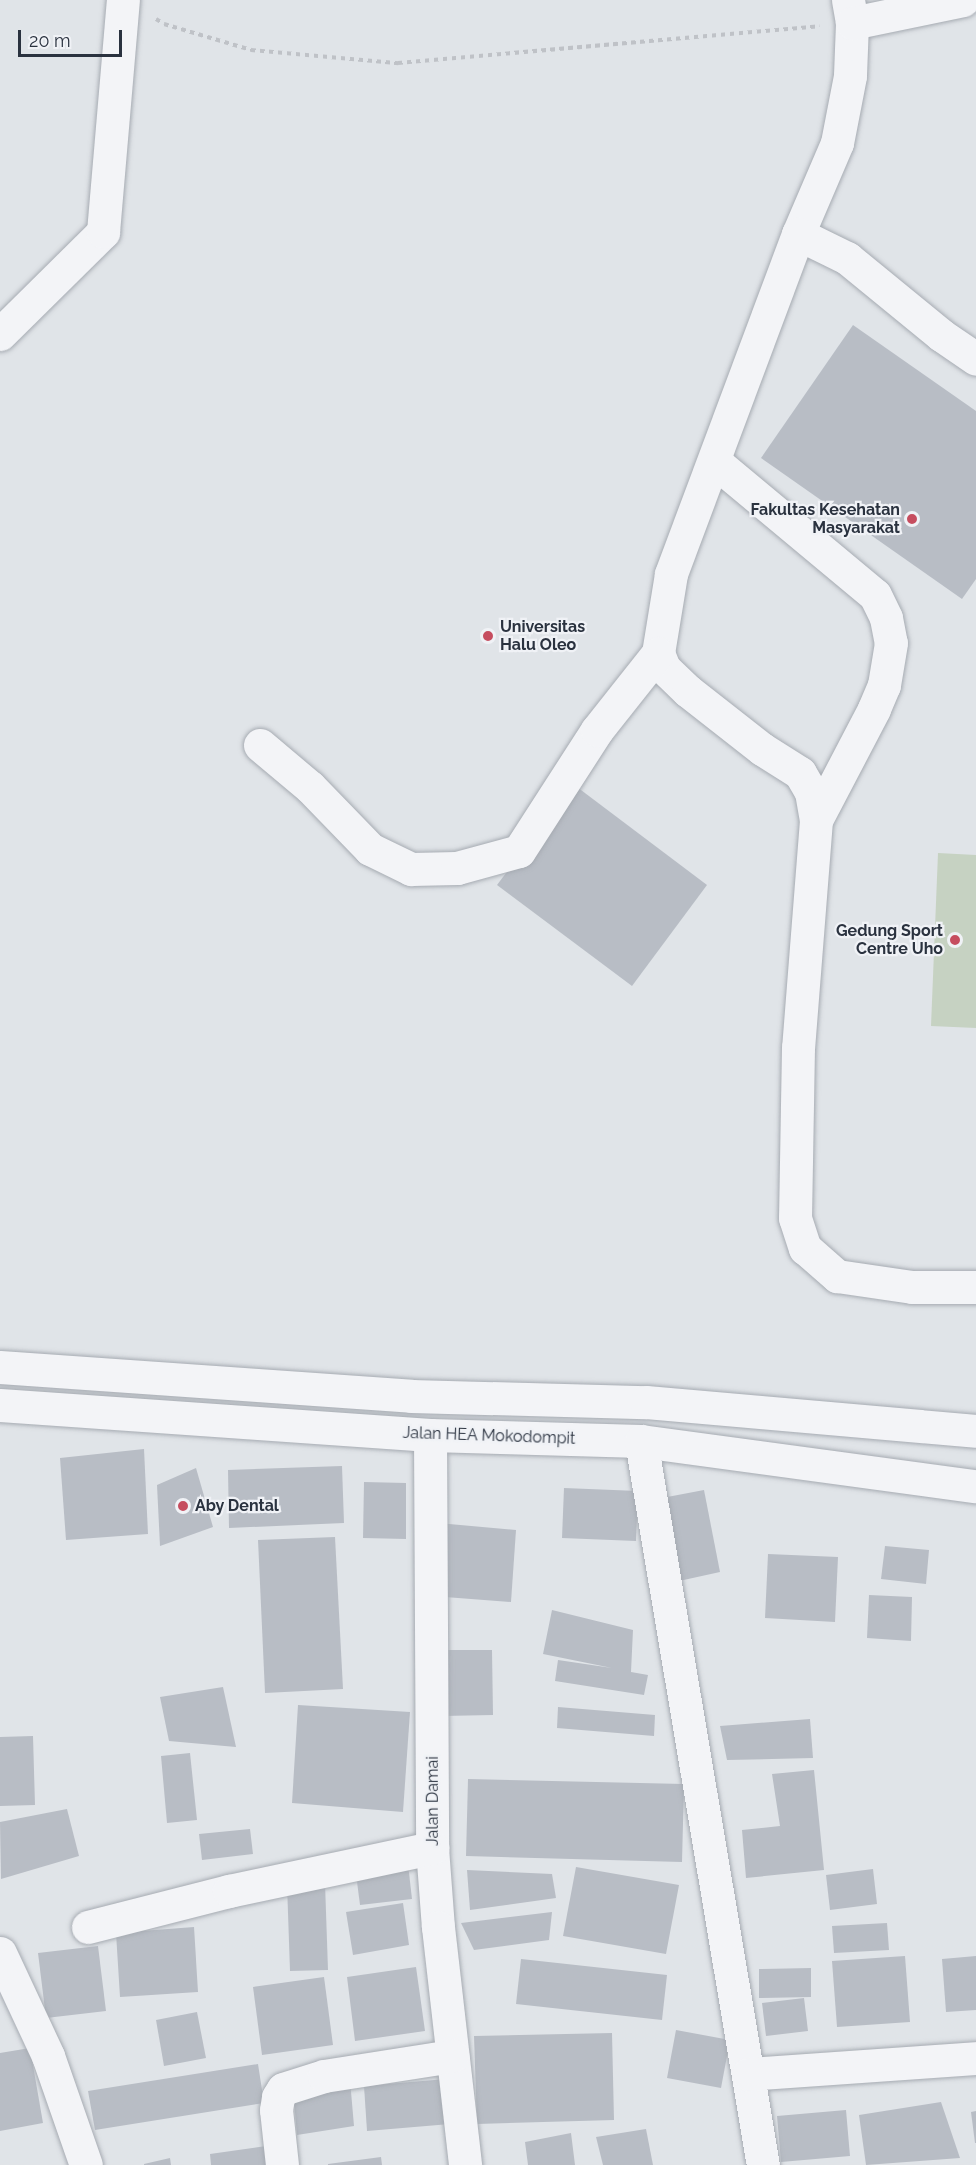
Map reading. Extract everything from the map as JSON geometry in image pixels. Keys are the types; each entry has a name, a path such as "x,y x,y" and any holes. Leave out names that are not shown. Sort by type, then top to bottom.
{"street":[{"path":"260,744 310,787 370,849 411,869 457,868 519,851 597,730 658,654 671,574 798,234 837,143 850,76 850,12 963,0"},
{"path":"0,334 103,232 136,7"},
{"path":"798,234 847,258 941,335 976,359"},
{"path":"714,461 875,595 886,618 891,643 884,685 874,709 816,820"},
{"path":"658,654 664,668 688,691 762,749 800,773 811,792 816,820 798,1047 795,1218 805,1248 837,1275 912,1287 976,1287"},
{"path":"0,1367 411,1396 646,1402 976,1431"},
{"name":"Jalan HEA Mokodompit","path":"0,1405 430,1435 641,1441 976,1486"},
{"name":"Jalan Damai","path":"430,1435 432,1848 465,2165"},
{"path":"641,1441 763,2165"},
{"path":"88,1927 229,1891 432,1848"},
{"path":"0,1953 48,2056 86,2165"},
{"path":"282,2165 276,2110 278,2097 283,2089 324,2076 452,2056"},
{"path":"748,2074 976,2058"}],"path":[{"path":"136,7 164,24 251,50 398,63 850,12"}],"green space":[{"name":"Gedung Sport Centre Uho","path":"938,853 976,855 976,1028 931,1026"}],"building":[{"name":"Fakultas Kesehatan Masyarakat","path":"853,325 976,411 976,579 962,599 761,458"},
{"path":"573,784 707,885 632,986 497,885"},
{"path":"144,1449 148,1534 66,1540 60,1458"},
{"path":"342,1466 344,1523 229,1528 228,1470"},
{"name":"Aby Dental","path":"196,1468 213,1527 160,1546 157,1485"},
{"path":"364,1482 406,1483 406,1539 363,1538"},
{"path":"564,1488 638,1491 636,1541 562,1538"},
{"path":"704,1490 720,1572 679,1581 662,1498"},
{"path":"438,1523 516,1530 511,1602 432,1596"},
{"path":"335,1537 343,1689 265,1693 258,1540"},
{"path":"885,1546 929,1550 926,1584 881,1579"},
{"path":"768,1554 838,1557 835,1622 765,1618"},
{"path":"869,1595 912,1597 911,1641 867,1638"},
{"path":"552,1610 633,1630 631,1672 648,1675 644,1695 555,1681 558,1660 612,1668 543,1654"},
{"path":"441,1650 492,1650 493,1715 442,1716"},
{"path":"223,1687 236,1747 169,1741 160,1697"},
{"path":"298,1705 410,1712 403,1812 292,1803"},
{"path":"558,1707 655,1715 654,1736 557,1728"},
{"path":"810,1719 813,1758 727,1760 720,1726"},
{"path":"33,1736 35,1805 0,1806 0,1737"},
{"path":"190,1753 197,1820 167,1823 161,1756"},
{"path":"814,1770 824,1870 746,1878 742,1830 780,1826 772,1774"},
{"path":"468,1779 684,1784 682,1862 466,1856"},
{"path":"67,1809 79,1856 1,1879 0,1822"},
{"path":"250,1829 253,1854 202,1860 199,1834"},
{"path":"408,1864 412,1899 360,1905 356,1874"},
{"path":"576,1867 679,1885 666,1954 563,1936"},
{"path":"873,1869 877,1904 830,1910 826,1875"},
{"path":"467,1870 552,1874 556,1898 470,1910"},
{"path":"325,1883 328,1970 290,1971 287,1884"},
{"path":"403,1903 409,1945 353,1955 346,1912"},
{"path":"552,1912 549,1940 474,1950 461,1923"},
{"path":"887,1923 889,1950 834,1953 832,1926"},
{"path":"194,1927 198,1992 120,1997 116,1933"},
{"path":"98,1946 106,2011 46,2018 38,1953"},
{"path":"905,1956 910,2022 837,2027 832,1961"},
{"path":"976,1956 976,2010 946,2012 942,1959"},
{"path":"521,1959 667,1975 662,2020 516,2004"},
{"path":"416,1967 425,2031 355,2041 347,1977"},
{"path":"811,1968 811,1997 759,1998 759,1969"},
{"path":"324,1977 333,2045 262,2055 253,1987"},
{"path":"804,1998 808,2031 766,2036 762,2003"},
{"path":"197,2012 206,2058 164,2066 156,2020"},
{"path":"676,2030 730,2040 721,2088 667,2078"},
{"path":"612,2033 614,2120 477,2124 474,2036"},
{"path":"30,2048 43,2123 0,2131 0,2053"},
{"path":"258,2064 264,2103 95,2130 88,2091"},
{"path":"446,2079 450,2124 367,2131 364,2086"},
{"path":"350,2080 354,2126 297,2135 293,2090"},
{"path":"941,2102 960,2158 866,2165 859,2115"},
{"path":"846,2110 850,2156 781,2162 777,2116"},
{"path":"976,2111 976,2143 975,2143 971,2112"},
{"path":"646,2129 653,2165 603,2165 596,2137"},
{"path":"571,2133 575,2165 528,2165 525,2142"},
{"path":"266,2146 268,2165 211,2165 210,2154"},
{"path":"381,2157 382,2165 328,2165 328,2164"},
{"path":"170,2158 171,2165 144,2165 144,2164"}],"place":[{"name":"Fakultas Kesehatan Masyarakat","path":"912,519"},
{"name":"Universitas Halu Oleo","path":"488,636"},
{"name":"Gedung Sport Centre Uho","path":"955,940"},
{"name":"Aby Dental","path":"183,1506"}]}
